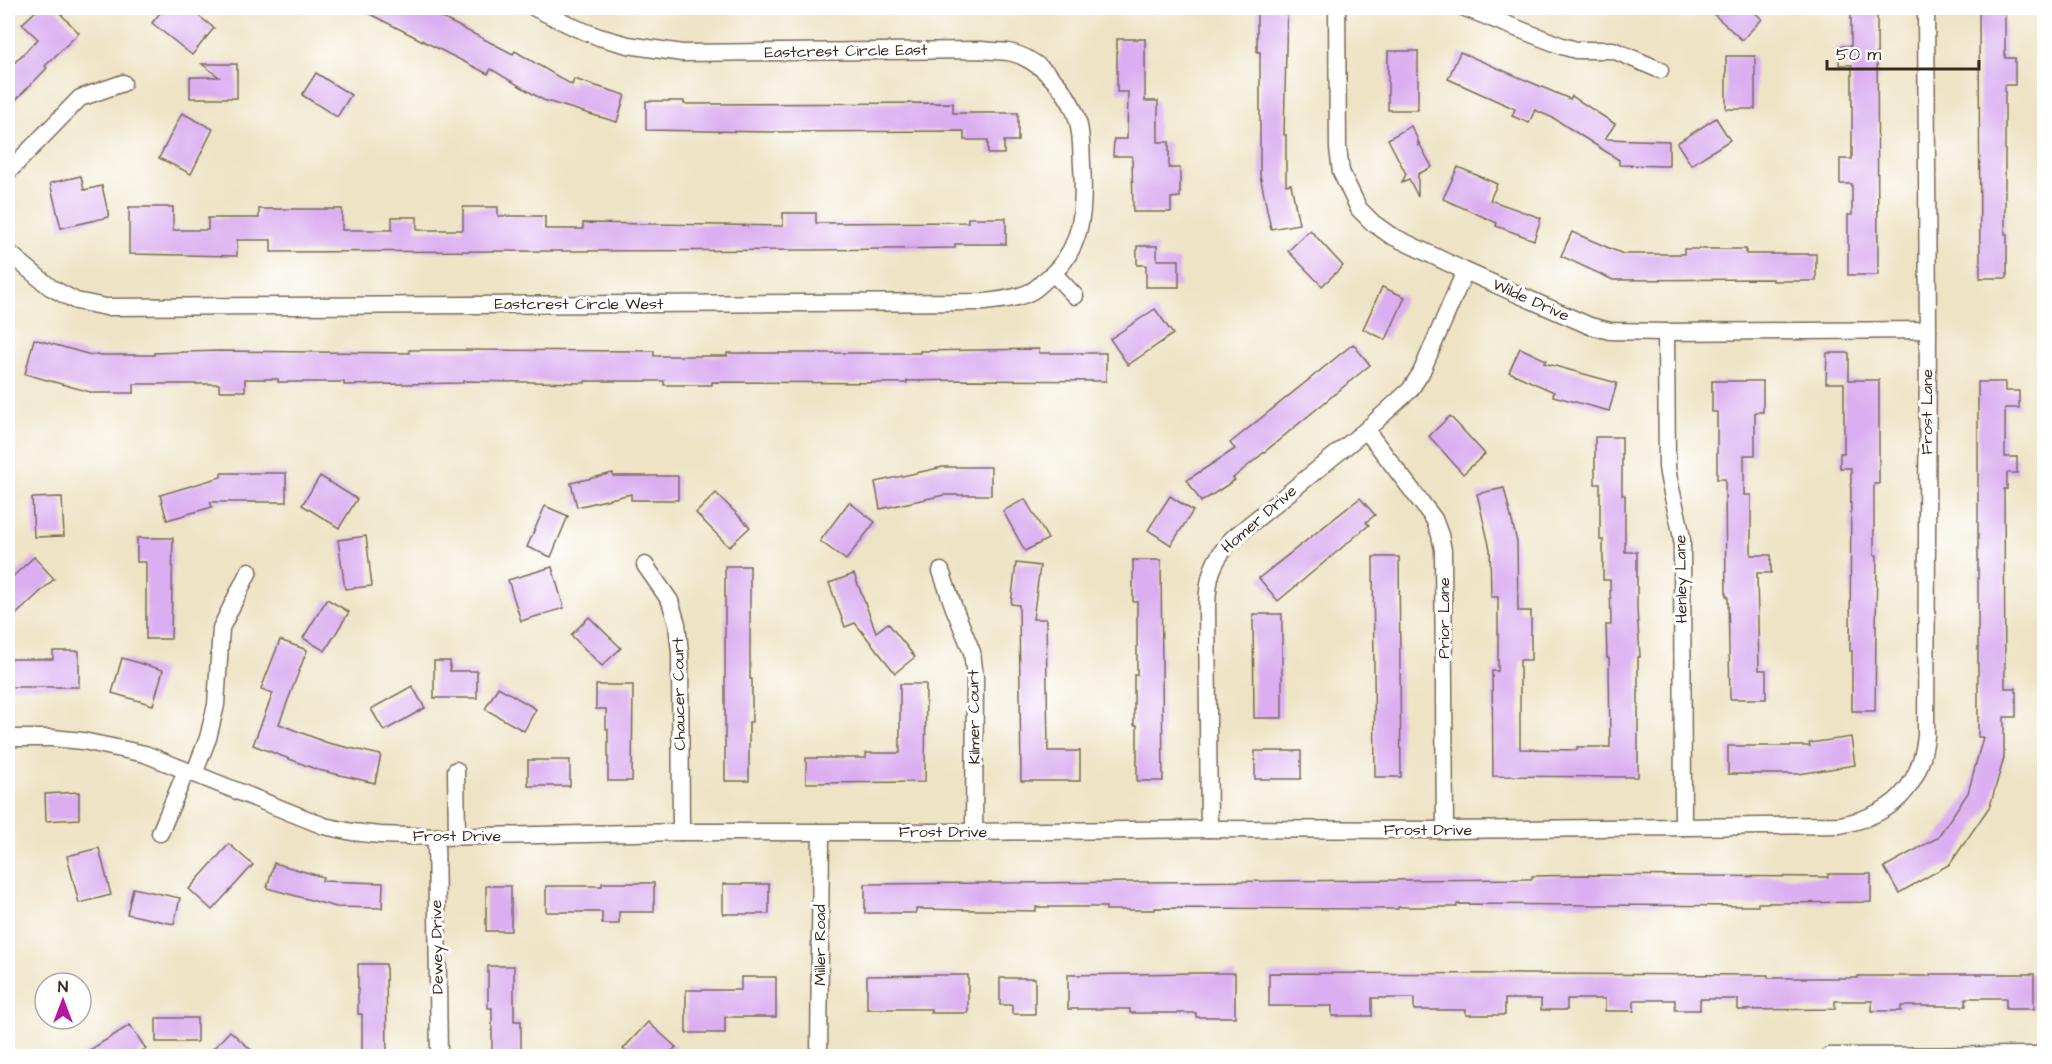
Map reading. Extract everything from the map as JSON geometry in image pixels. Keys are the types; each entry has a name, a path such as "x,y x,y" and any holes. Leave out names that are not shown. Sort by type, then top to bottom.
{"street":[{"name":"Eastcrest Circle East","path":"535,8 599,37 628,45 682,53 981,50 1011,52 1034,63 1053,78 1066,94 1076,116 1083,176"},
{"name":"Wilde Drive","path":"1337,8 1338,148 1341,172 1359,209 1390,235 1590,326 1610,331 1928,330"},
{"path":"1465,8 1562,46 1576,50 1613,50 1660,70"},
{"name":"Frost Lane","path":"1890,805 1916,778 1923,757 1926,736 1928,330 1926,8"},
{"path":"8,172 80,98 123,83"},
{"name":"Eastcrest Circle West","path":"8,252 50,287 76,301 106,306 985,302 1008,299 1030,292 1054,274 1071,253 1080,230 1083,176"},
{"name":"Homer Drive","path":"1209,829 1207,606 1212,571 1220,552 1233,538 1366,430 1410,390 1421,373 1465,271"},
{"path":"1054,274 1075,296"},
{"name":"Henley Lane","path":"1666,332 1666,467 1682,540 1683,827"},
{"name":"Prior Lane","path":"1366,430 1434,519 1443,550 1445,830"},
{"name":"Chaucer Court","path":"645,565 670,601 677,624 680,653 681,832"},
{"path":"160,833 208,738 216,705 220,628 249,571"},
{"name":"Kilmer Court","path":"941,571 972,652 975,677 974,832"},
{"name":"Frost Drive","path":"8,738 83,741 145,754 324,826 380,836 1209,829 1445,830 1840,825 1860,821 1890,805"},
{"path":"456,770 457,836"},
{"name":"Miller Road","path":"819,1056 821,833"},
{"name":"Dewey Drive","path":"436,837 439,1056"},
{"path":"1829,1056 2044,1055"}],"building":[{"path":"39,8 55,8 79,33 45,66 47,68 8,108 8,69 38,39 22,24"},
{"path":"164,8 189,8 214,28 192,55 152,23"},
{"path":"358,8 423,8 513,54 515,51 572,85 574,79 625,95 617,122 543,100 491,69 488,74"},
{"path":"1257,8 1287,8 1284,135 1286,135 1286,185 1291,184 1299,224 1271,229 1260,175 1260,52 1257,52"},
{"path":"1707,8 1750,8 1762,19 1742,40"},
{"path":"1851,8 1877,8 1878,275 1848,275 1848,215 1852,215 1852,184 1840,184 1840,159 1852,159 1852,65 1839,65 1839,46 1851,46"},
{"path":"1979,8 2005,8 2005,58 2015,58 2015,85 2005,85 2007,278 1980,278"},
{"path":"1117,39 1145,39 1145,101 1158,101 1158,142 1169,142 1169,168 1180,168 1180,197 1171,198 1171,212 1133,212 1132,156 1113,156 1114,139 1127,139 1128,92 1117,92"},
{"path":"1388,51 1418,51 1418,110 1388,110"},
{"path":"1460,52 1570,99 1572,96 1615,124 1605,139 1669,141 1669,166 1619,165 1619,160 1555,119 1535,110 1529,123 1512,116 1515,109 1448,79"},
{"path":"1726,56 1755,56 1755,109 1726,109"},
{"path":"202,64 237,64 237,98 190,98 190,77 219,77"},
{"path":"316,73 351,95 337,117 302,95"},
{"path":"646,101 684,101 684,104 953,103 953,113 1018,113 1018,141 1004,141 1004,154 988,154 988,140 964,140 964,131 646,130"},
{"path":"182,113 213,129 191,174 159,158"},
{"path":"1716,118 1730,140 1691,165 1677,143"},
{"path":"1411,126 1418,140 1418,147 1419,143 1432,167 1418,174 1418,197 1409,179 1402,182 1406,174 1388,139"},
{"path":"1458,167 1497,184 1490,200 1541,218 1534,240 1496,226 1497,223 1443,199"},
{"path":"81,176 84,190 102,186 109,217 61,228 50,183"},
{"path":"129,207 173,207 173,230 208,230 208,218 259,218 259,209 342,209 342,230 392,230 392,217 417,217 417,230 463,230 463,207 498,207 498,216 545,216 545,229 583,229 583,223 783,226 783,213 816,213 816,223 968,222 968,218 1006,218 1006,244 955,244 955,248 816,250 271,252 271,240 237,240 237,256 129,254"},
{"path":"1310,230 1343,266 1322,286 1288,251"},
{"path":"1572,232 1623,254 1684,254 1684,249 1746,249 1746,254 1816,254 1816,281 1613,280 1561,256"},
{"path":"1137,246 1157,246 1157,260 1179,260 1179,287 1146,287 1146,265 1137,265"},
{"path":"1382,287 1405,297 1386,340 1363,329"},
{"path":"1155,309 1173,334 1128,365 1110,339"},
{"path":"34,339 91,355 154,355 154,353 219,351 409,353 409,350 463,350 654,351 654,356 727,356 727,353 920,353 920,351 1039,349 1039,353 1106,353 1106,381 712,382 712,385 664,385 664,381 585,381 585,383 463,381 463,383 344,385 344,382 278,382 278,379 245,379 245,391 219,391 219,384 134,384 134,393 94,393 25,374"},
{"path":"1353,344 1370,365 1233,478 1235,480 1201,502 1187,480 1235,449 1230,443"},
{"path":"1520,348 1546,360 1544,363 1617,383 1609,411 1553,396 1554,392 1509,372"},
{"path":"1827,353 1849,353 1849,380 1879,380 1879,484 1874,484 1874,555 1877,555 1875,711 1852,711 1851,468 1840,468 1840,453 1844,453 1844,383 1826,383"},
{"path":"1712,381 1763,381 1763,412 1755,412 1755,455 1744,455 1744,495 1751,495 1751,555 1771,555 1771,573 1757,573 1759,670 1766,670 1766,699 1730,699 1725,479 1717,479 1717,412 1712,412"},
{"path":"1978,382 2005,382 2005,391 2019,391 2019,408 2005,408 2005,457 2017,457 2017,473 2007,473 2007,489 2004,489 2005,688 2016,688 2016,717 2004,717 2004,758 1990,806 1950,864 1899,893 1884,867 1937,838 1968,793 1983,737 1978,737"},
{"path":"1450,416 1485,454 1463,474 1429,436"},
{"path":"1595,437 1622,437 1625,552 1637,552 1640,657 1638,657 1638,777 1493,776 1492,671 1498,671 1498,597 1491,597 1490,549 1477,494 1504,488 1517,542 1518,611 1531,611 1531,660 1520,660 1520,749 1577,750 1577,747 1610,747 1609,658 1607,658 1606,625 1611,625 1610,580 1603,580 1600,484 1595,484"},
{"path":"943,467 991,467 991,495 944,495 880,509 875,482"},
{"path":"221,473 286,473 286,502 210,502 212,507 167,520 160,495 221,477"},
{"path":"613,473 613,476 678,476 678,500 631,500 631,494 577,507 571,483"},
{"path":"320,476 357,499 339,528 302,505"},
{"path":"716,493 750,527 729,547 696,513"},
{"path":"1170,496 1193,511 1171,545 1148,530"},
{"path":"62,497 64,536 34,537 32,498"},
{"path":"1360,498 1375,515 1366,522 1369,525 1278,601 1259,578"},
{"path":"1025,499 1048,539 1025,551 1003,511"},
{"path":"849,502 875,522 846,560 820,541"},
{"path":"545,506 568,516 551,557 527,547"},
{"path":"366,536 372,586 345,589 338,540"},
{"path":"137,538 173,538 171,639 146,639 146,562 137,562"},
{"path":"34,557 54,579 8,622 8,581"},
{"path":"1373,557 1399,557 1401,777 1375,777"},
{"path":"1133,560 1161,560 1163,781 1137,781 1134,675 1137,675 1137,602 1133,602"},
{"path":"1016,563 1040,566 1033,619 1046,619 1048,751 1080,751 1080,781 1021,781 1019,605 1011,604"},
{"path":"725,566 750,566 752,722 749,722 749,781 725,781"},
{"path":"552,567 564,608 521,621 508,580"},
{"path":"854,574 876,632 888,623 915,657 895,673 855,623 845,627 829,583"},
{"path":"327,599 349,612 325,651 303,638"},
{"path":"1253,614 1282,614 1282,718 1254,718"},
{"path":"589,617 621,648 602,666 571,635"},
{"path":"280,640 307,650 279,724 328,743 381,755 375,783 318,770 253,745 273,693 261,689"},
{"path":"53,651 79,651 79,687 8,687 8,659 53,659"},
{"path":"122,658 163,670 153,705 112,693"},
{"path":"434,661 450,661 450,671 477,671 477,698 434,698"},
{"path":"900,684 926,684 925,782 806,783 806,758 866,758 866,753 900,753"},
{"path":"596,685 633,685 632,781 608,781 606,709 596,709"},
{"path":"412,686 425,708 384,731 371,709"},
{"path":"498,687 536,709 524,731 485,709"},
{"path":"1851,737 1855,765 1799,774 1728,774 1728,746 1810,746 1809,743"},
{"path":"1255,751 1301,751 1301,779 1255,779"},
{"path":"528,760 570,760 570,786 528,786"},
{"path":"79,792 79,819 46,821 45,794"},
{"path":"229,844 253,865 212,910 189,889"},
{"path":"99,848 111,895 79,903 67,856"},
{"path":"274,863 323,877 322,881 383,883 382,908 336,907 267,888"},
{"path":"1828,874 1871,874 1871,902 1758,903 1758,906 1457,904 1457,907 1398,907 1398,909 1155,908 1155,910 1106,910 1106,907 1036,907 1036,911 916,909 916,913 865,913 865,884 1532,879 1532,876 1586,875 1828,877"},
{"path":"602,883 654,883 654,912 619,912 619,924 602,924 602,912 546,912 546,886 602,886"},
{"path":"723,884 769,884 769,914 723,914"},
{"path":"486,886 511,886 511,931 486,931"},
{"path":"133,888 180,898 174,924 127,914"},
{"path":"358,964 386,964 387,1056 362,1056 362,1014 358,1014"},
{"path":"488,966 514,966 514,1021 521,1021 521,1056 492,1056 492,1008 488,1008"},
{"path":"1235,973 1235,1017 1196,1017 1196,1013 1130,1013 1130,1009 1068,1009 1068,975"},
{"path":"1269,973 1768,975 1768,978 2034,974 2034,1009 2006,1009 2006,998 1966,998 1966,1006 1901,1006 1901,1011 1872,1011 1872,1001 1835,1001 1835,1009 1738,1010 1738,999 1700,999 1700,1010 1675,1010 1675,1000 1634,1000 1634,1011 1605,1011 1605,999 1567,999 1567,1010 1541,1010 1541,999 1505,999 1505,1015 1466,1015 1466,1010 1414,1010 1414,998 1372,998 1372,1016 1332,1016 1332,1006 1269,1006"},
{"path":"968,975 968,1013 931,1013 931,1009 867,1009 867,976"},
{"path":"741,977 776,977 776,1017 725,1017 725,1033 686,1033 686,990 741,990"},
{"path":"1000,978 1035,978 1035,1014 1012,1014 1012,1005 1000,1005"},
{"path":"156,1018 197,1018 197,1042 156,1042"},
{"path":"648,1022 676,1047 667,1056 632,1056 623,1049"},
{"path":"130,1025 146,1049 133,1056 80,1056"},
{"path":"230,1031 258,1056 222,1056 213,1049"}]}
